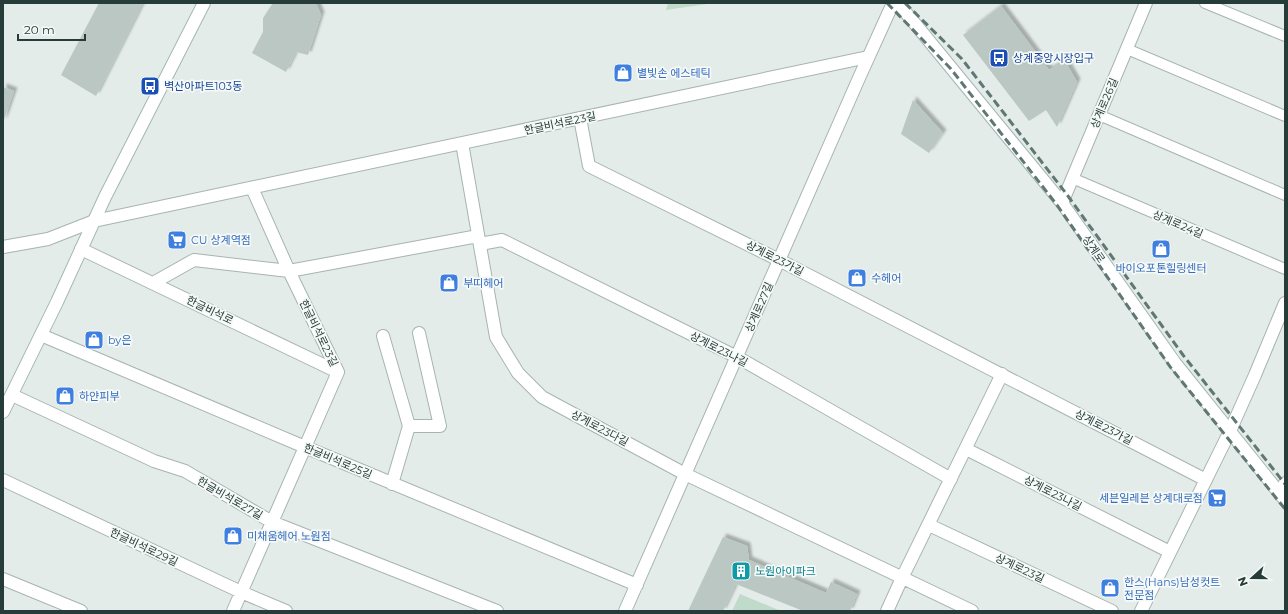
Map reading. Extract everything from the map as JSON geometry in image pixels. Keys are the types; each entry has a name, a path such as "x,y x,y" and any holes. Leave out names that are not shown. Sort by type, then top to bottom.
{"street":[{"path":"3,412 82,249 94,221 204,3"},
{"name":"상계로27길","path":"625,611 893,3"},
{"name":"상계로","path":"898,3 1062,203 1175,364 1283,492"},
{"name":"상계로26길","path":"1062,203 1146,3"},
{"name":"한글비석로23길","path":"3,247 48,239 94,221 868,57"},
{"name":"상계로23가길","path":"580,118 589,166 779,260 1206,480"},
{"name":"상계로23다길","path":"462,143 496,337 518,373 542,397 685,474 972,611"},
{"name":"한글비석로23길","path":"233,611 338,372 289,271 252,188"},
{"name":"상계로23나길","path":"153,283 194,260 289,271 479,240 502,240 737,357 951,479"},
{"name":"한글비석로","path":"82,249 338,372"},
{"path":"1141,611 1230,431 1285,303"},
{"path":"409,426 440,426 419,333"},
{"name":"한글비석로25길","path":"41,335 305,448 637,585"},
{"path":"383,336 409,426 392,484"},
{"path":"887,611 1002,374"},
{"name":"한글비석로27길","path":"12,395 154,461 185,471 272,522 497,611"},
{"name":"상계로23나길","path":"966,449 1170,552"},
{"name":"한글비석로29길","path":"3,480 241,592 286,611"},
{"name":"상계로23길","path":"929,525 1112,611"},
{"path":"3,579 81,611"}],"lane":[{"path":"1205,3 1285,36"},
{"path":"1127,49 1285,116"},
{"path":"1099,115 1285,195"},
{"name":"상계로24길","path":"1072,178 1285,270"}],"green space":[{"path":"668,3 714,3 666,10"},
{"path":"740,594 781,611 732,611"}],"building":[{"path":"99,3 143,3 96,96 61,75"},
{"path":"273,3 316,3 321,15 308,55 296,52 286,72 252,53 263,32 263,18"},
{"path":"1001,6 1049,70 1065,61 1077,82 1057,127 1046,110 1029,121 963,35"},
{"path":"3,87 14,91 3,123"},
{"path":"913,100 943,133 929,153 901,134"},
{"name":"노원아이파크","path":"723,537 747,546 749,560 826,593 831,582 857,594 850,611 803,611 736,584 723,611 688,611"}],"railway":[{"path":"887,3 951,69 1057,205 1171,368 1285,509"},
{"path":"905,3 962,59 1068,196 1183,355 1285,484"}],"place":[{"name":"상계중앙시장입구","path":"999,58"},
{"name":"별빛손 에스테틱","path":"623,73"},
{"name":"벽산아파트103동","path":"150,86"},
{"name":"CU 상계역점","path":"177,240"},
{"name":"바이오포톤힐링센터","path":"1161,249"},
{"name":"수헤어","path":"857,278"},
{"name":"부띠헤어","path":"449,283"},
{"name":"by은","path":"94,340"},
{"name":"하얀피부","path":"65,396"},
{"name":"세븐일레븐 상계대로점","path":"1217,498"},
{"name":"미채움헤어 노원점","path":"233,536"},
{"name":"노원아이파크","path":"741,571"},
{"name":"한스(Hans)남성컷트 전문점","path":"1110,588"}]}
